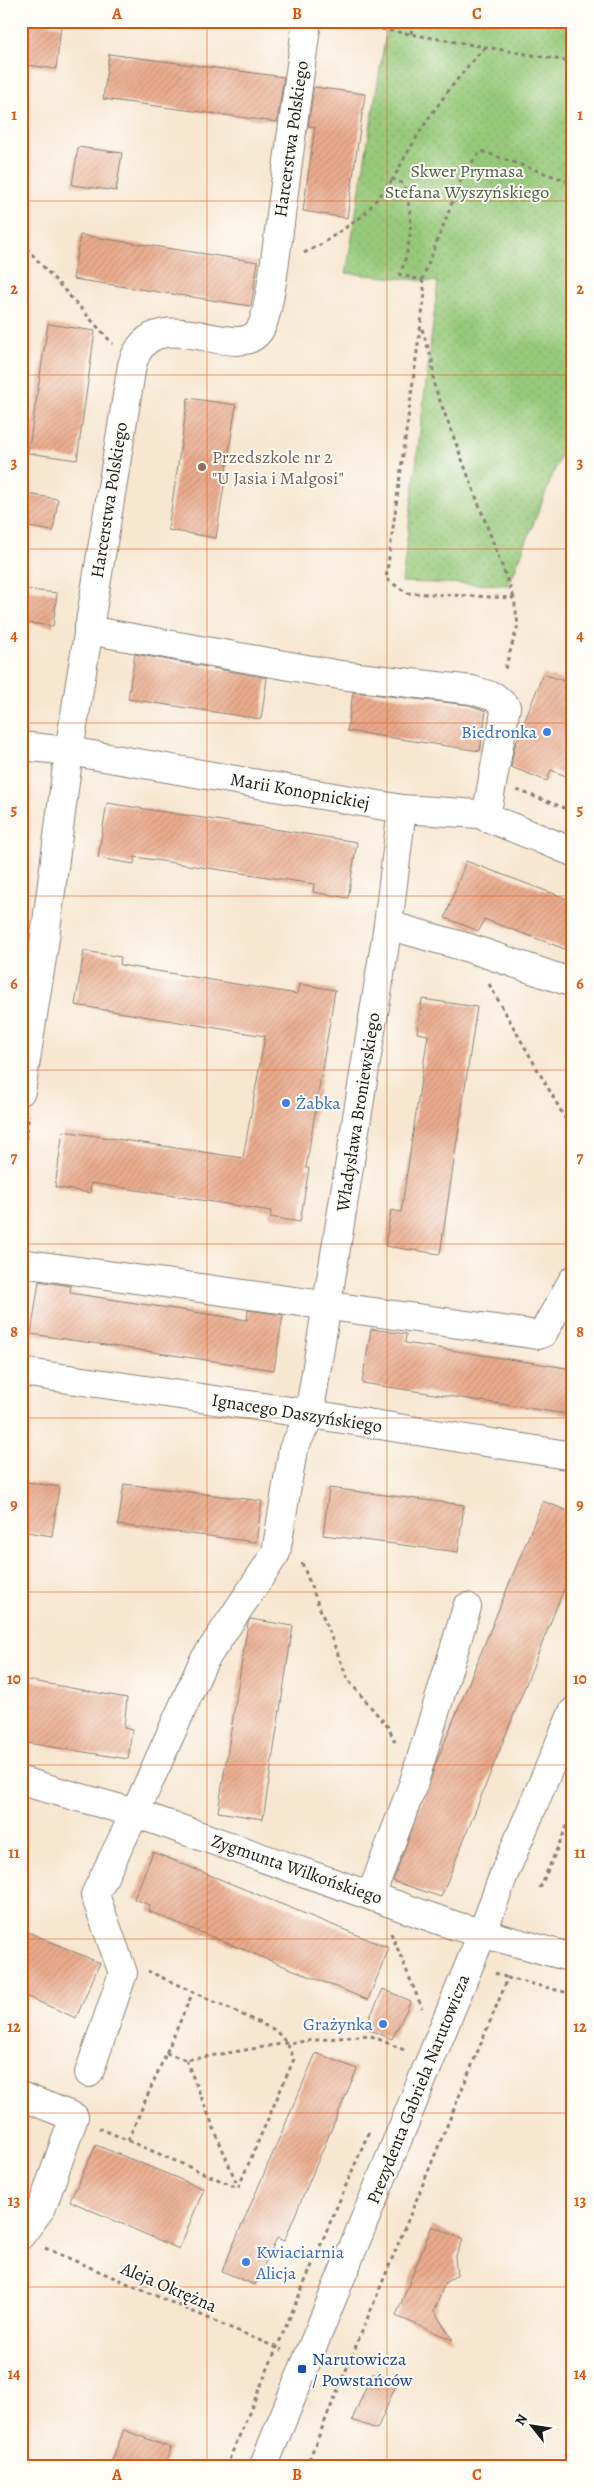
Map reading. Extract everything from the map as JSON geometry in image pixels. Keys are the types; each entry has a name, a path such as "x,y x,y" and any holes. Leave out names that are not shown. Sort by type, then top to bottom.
{"street":[{"name":"Harcerstwa Polskiego","path":"21,1091 44,945 69,751 132,365 139,348 150,337 157,334 172,333 242,340 254,337 263,326 274,269 307,21"},
{"path":"88,630 340,675 472,690 495,697 506,707 486,817"},
{"name":"Marii Konopnickiej","path":"21,746 69,751 402,809 479,814 573,852"},
{"name":"Władysława Broniewskiego","path":"121,1967 95,1895 135,1813 203,1662 276,1553 293,1448 311,1414 388,925 402,809"},
{"path":"388,925 469,948 573,984"},
{"path":"21,1263 538,1335 544,1334 573,1280"},
{"name":"Ignacego Daszyńskiego","path":"21,1372 311,1414 573,1456"},
{"path":"371,1895 414,1782 467,1607"},
{"name":"Prezydenta Gabriela Narutowicza","path":"262,2467 482,1934 504,1874 573,1712"},
{"name":"Zygmunta Wilkońskiego","path":"21,1781 135,1813 482,1934 573,1958"},
{"path":"89,2073 123,1973 121,1967"},
{"path":"21,2096 74,2117 30,2240"}],"path":[{"path":"334,21 573,62"},
{"path":"411,34 413,21"},
{"path":"274,269 320,245 364,215 393,179 418,131 455,80 485,47"},
{"path":"514,598 407,593 386,579 421,326 425,292 422,280 464,172 481,150 573,183"},
{"path":"393,179 404,184 412,225 410,248 400,275 422,280"},
{"path":"21,242 132,365"},
{"path":"421,326 432,360 434,385 514,598 518,626 495,697"},
{"path":"469,948 573,1132"},
{"path":"300,1560 348,1680 388,1727 414,1782"},
{"path":"540,1888 573,1812"},
{"path":"391,1933 422,2008"},
{"path":"121,1967 131,1962 275,2030 287,2043 294,2059 238,2188"},
{"path":"306,2467 508,1978 573,1994"},
{"path":"128,2140 193,1992"},
{"path":"418,2016 426,1999"},
{"path":"166,2053 186,2060 287,2043 369,2035 404,2050"},
{"path":"400,2059 408,2042"},
{"path":"186,2060 238,2188"},
{"path":"74,2117 238,2188"},
{"path":"226,2467 275,2347 373,2122"},
{"name":"Aleja Okrężna","path":"30,2240 306,2360"}],"green space":[{"name":"Skwer Prymasa Stefana Wyszyńskiego","path":"388,21 573,21 573,424 509,585 402,582 438,282 346,273"}],"building":[{"path":"21,21 61,26 56,69 21,64"},
{"path":"109,54 284,77 277,122 103,99"},
{"path":"314,87 365,94 347,218 303,211 315,127 308,126"},
{"path":"78,147 122,153 116,191 72,185"},
{"path":"80,235 258,262 251,306 73,279"},
{"path":"48,324 95,331 77,460 28,453"},
{"name":"Przedszkole nr 2 \"U Jasia i Małgosi\"","path":"188,398 236,405 216,538 168,530"},
{"path":"21,493 58,499 53,531 21,526"},
{"path":"21,589 57,593 53,626 21,622"},
{"path":"135,654 267,678 261,719 128,699"},
{"name":"Biedronka","path":"543,674 573,684 573,779 551,770 547,781 511,767 514,748"},
{"path":"353,692 469,705 486,711 480,751 347,731"},
{"path":"107,803 357,842 348,898 313,892 314,884 135,857 134,864 98,858"},
{"path":"466,861 573,901 573,952 484,919 479,931 445,918"},
{"path":"84,951 121,957 120,965 297,994 299,984 335,990 306,1168 309,1168 300,1222 270,1217 271,1211 91,1183 90,1193 55,1187 63,1131 243,1158 265,1036 75,1005"},
{"path":"422,999 477,1007 440,1254 385,1246 391,1210 401,1212 428,1035 417,1033"},
{"path":"39,1281 71,1286 70,1293 247,1320 248,1310 283,1315 274,1370 31,1334"},
{"path":"371,1329 406,1334 405,1343 573,1369 573,1415 362,1383"},
{"path":"21,1481 59,1487 52,1536 21,1531"},
{"path":"124,1484 262,1501 256,1542 118,1525"},
{"path":"329,1488 464,1505 458,1552 323,1535"},
{"path":"543,1501 573,1513 573,1566 441,1897 393,1881 436,1763"},
{"path":"250,1619 293,1626 263,1819 218,1812"},
{"path":"21,1679 127,1698 124,1728 132,1730 128,1759 21,1742"},
{"path":"153,1852 389,1948 368,2000 148,1911 150,1905 134,1899"},
{"path":"21,1929 100,1963 76,2018 21,1994"},
{"path":"383,1989 411,2001 392,2039 365,2028"},
{"path":"316,2053 357,2069 284,2241 277,2238 255,2285 222,2271"},
{"path":"96,2145 204,2189 179,2249 70,2201"},
{"path":"432,2226 463,2239 455,2258 457,2275 445,2283 434,2311 453,2340 396,2316"},
{"path":"372,2373 397,2383 377,2429 352,2420"},
{"path":"124,2430 171,2448 164,2467 109,2467"}],"place":[{"name":"Przedszkole nr 2 \"U Jasia i Małgosi\"","path":"202,467"},
{"name":"Biedronka","path":"547,732"},
{"name":"Żabka","path":"286,1103"},
{"name":"Grażynka","path":"383,2024"},
{"name":"Kwiaciarnia Alicja","path":"246,2262"},
{"name":"Narutowicza / Powstańców","path":"302,2369"}]}
